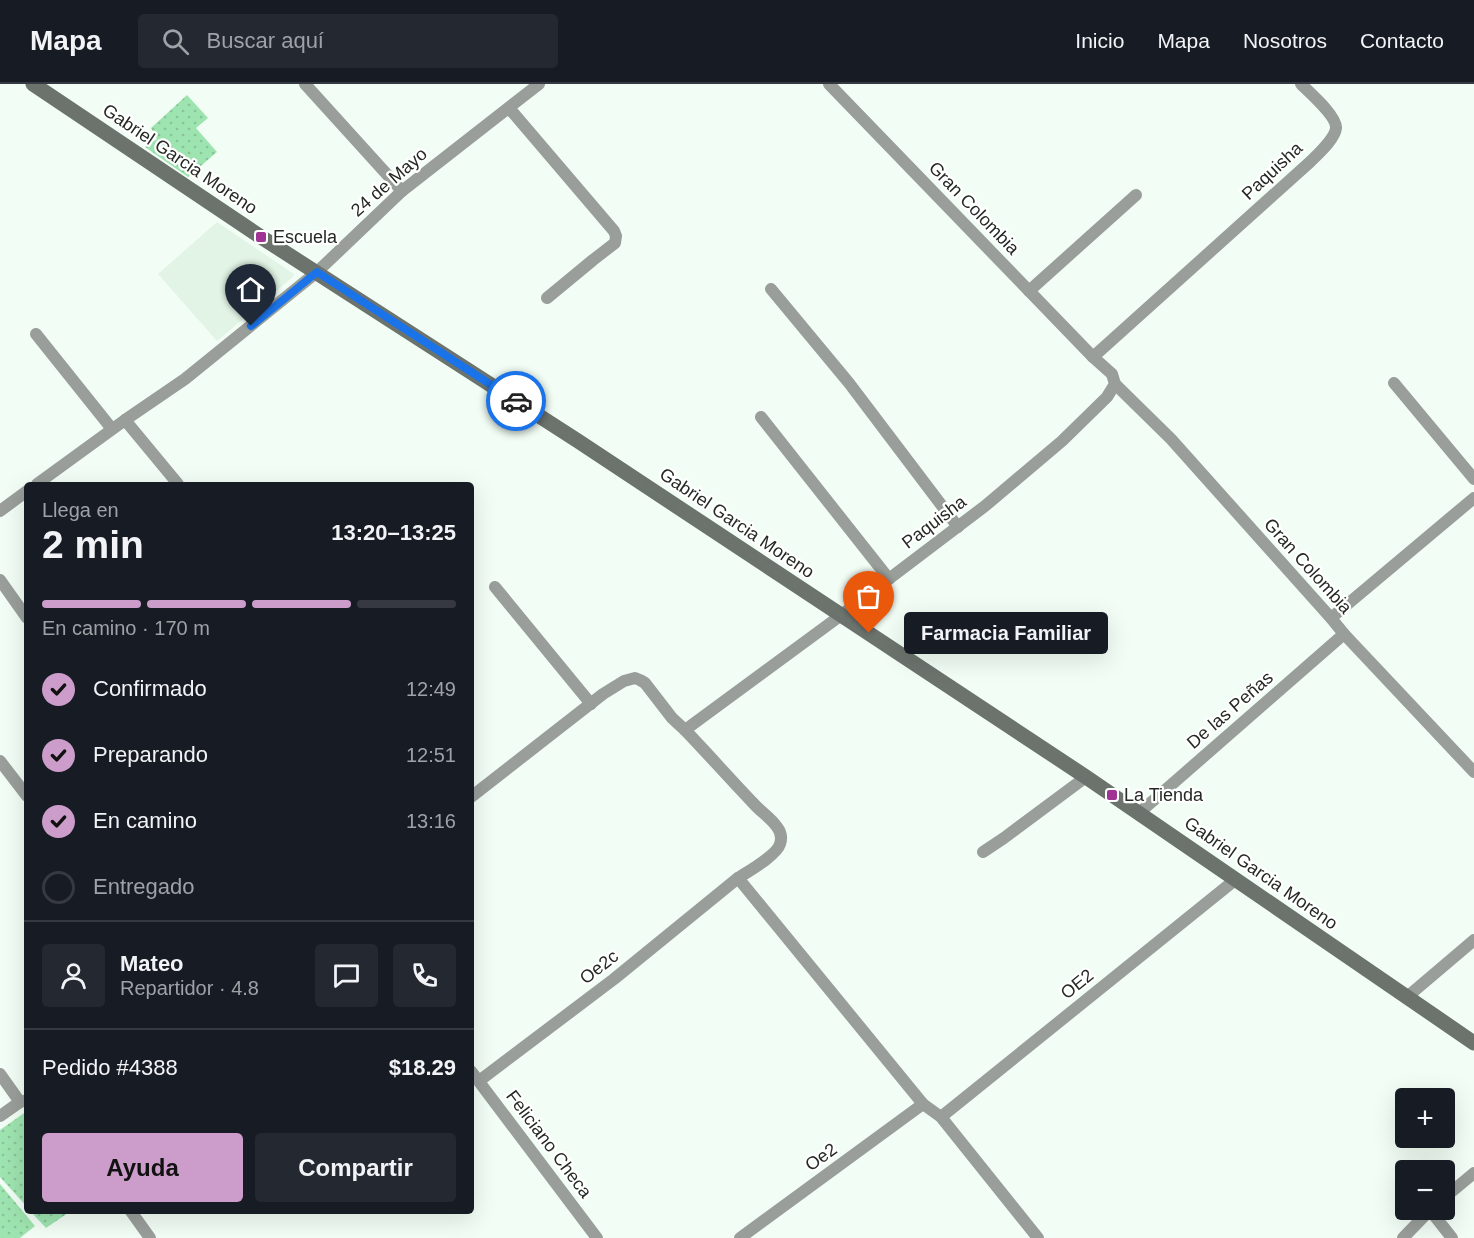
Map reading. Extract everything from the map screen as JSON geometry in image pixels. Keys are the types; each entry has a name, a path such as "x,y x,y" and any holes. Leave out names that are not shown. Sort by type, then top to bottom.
{"street":[{"name":"Gabriel Garcia Moreno","path":"33,84 261,237 578,441 1086,777 1474,1043"},
{"path":"305,84 402,191"},
{"name":"24 de Mayo","path":"40,482 185,379 317,272 402,191 539,84"},
{"name":"Gran Colombia","path":"829,84 1093,357"},
{"name":"Paquisha","path":"1093,357 1310,162 1331,140 1336,128 1335,122 1301,84"},
{"path":"509,108 616,236 615,243 547,298"},
{"path":"1029,291 1136,195"},
{"path":"771,289 856,392 958,527"},
{"path":"36,334 112,429"},
{"path":"1093,357 1112,374 1114,384"},
{"path":"1394,383 1474,479"},
{"name":"Gran Colombia","path":"1114,384 1171,439 1344,633 1474,772"},
{"name":"Paquisha","path":"685,730 985,506 1062,441 1107,397 1114,384"},
{"path":"761,417 889,579"},
{"path":"125,420 176,482"},
{"path":"0,511 24,493"},
{"path":"1331,618 1474,498"},
{"path":"0,580 24,614"},
{"path":"495,587 591,704"},
{"name":"De las Peñas","path":"1139,813 1344,633"},
{"path":"474,795 624,681 635,678 645,683 672,718 685,730"},
{"name":"Oe2c","path":"474,1074 614,979 738,878 778,850 781,837 776,824 756,807 685,730"},
{"path":"0,761 24,792"},
{"path":"983,852 1086,777"},
{"path":"738,878 923,1104 941,1117 1038,1238"},
{"name":"OE2","path":"941,1117 1235,880"},
{"path":"1407,997 1474,940"},
{"path":"0,1074 23,1101 0,1116"},
{"name":"Feliciano Checa","path":"474,1076 597,1238"},
{"name":"Oe2","path":"740,1238 923,1104"},
{"path":"1455,1189 1474,1173"},
{"path":"133,1214 150,1238"},
{"path":"1403,1238 1420,1220"},
{"path":"1438,1220 1452,1238"}],"shaded area":[{"path":"217,222 294,274 217,341 158,274"}],"green space":[{"path":"187,95 208,118 196,128 217,152 188,177 145,147 157,139 151,128"},
{"path":"24,1113 24,1204 0,1177 0,1130"},
{"path":"0,1184 35,1226 20,1238 0,1238"},
{"path":"33,1214 67,1214 46,1228"}],"way so far":[{"path":"516,401 869,633"}],"place":[{"name":"Escuela","path":"261,237"},
{"name":"Farmacia Familiar","path":"869,633"},
{"name":"La Tienda","path":"1112,795"}],"route":[{"path":"251,326 317,272 516,401"}]}
